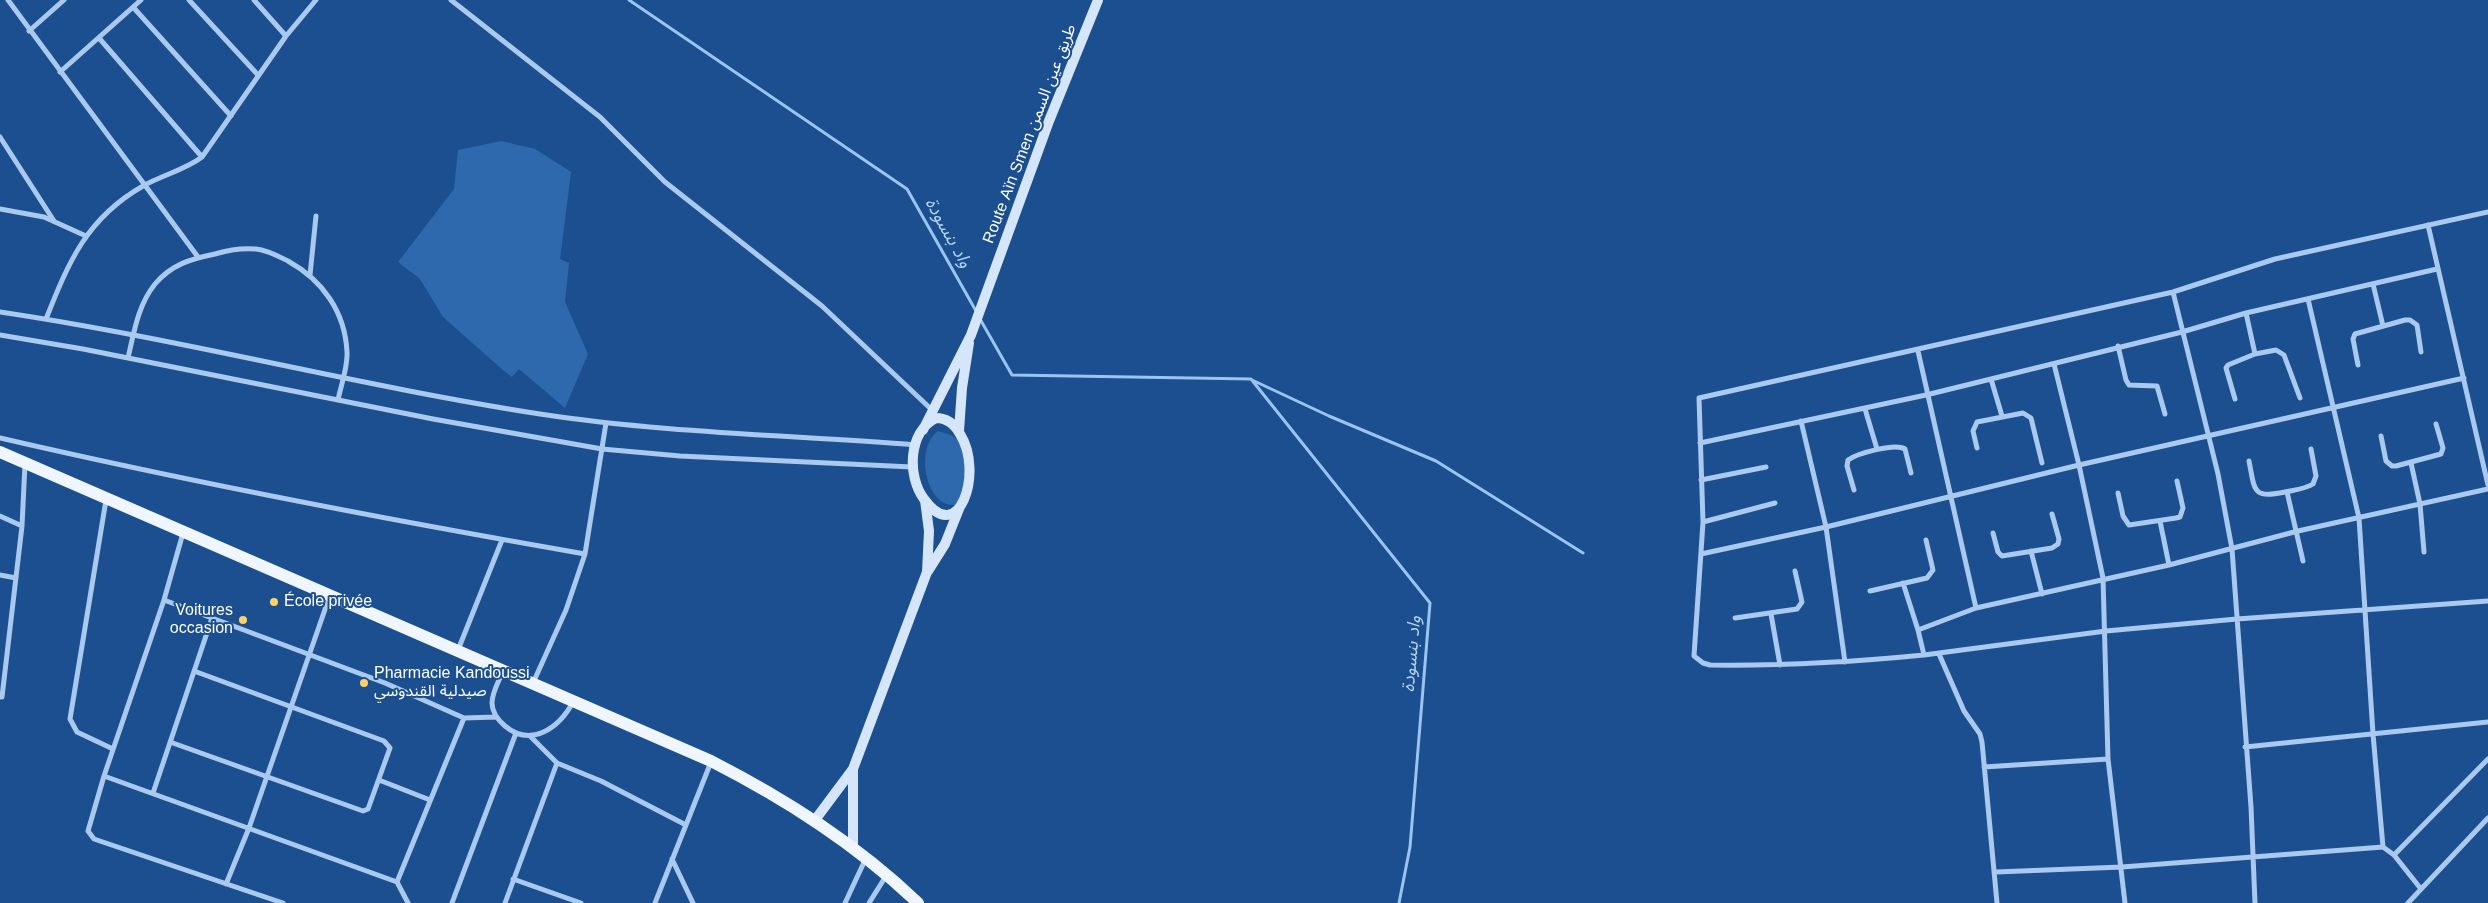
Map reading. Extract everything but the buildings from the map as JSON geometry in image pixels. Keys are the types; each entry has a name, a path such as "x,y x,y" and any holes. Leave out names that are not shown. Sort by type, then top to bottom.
{"main road":[{"path":"0,452 711,761 767,790 853,846 918,903"}],"street":[{"path":"8,0 198,257"},
{"path":"30,31 64,0"},
{"path":"60,72 140,0"},
{"path":"189,0 258,76"},
{"path":"254,0 286,36"},
{"path":"46,319 68,264 86,236 106,214 144,185 194,164 202,157 218,137 286,36 316,0"},
{"path":"451,0 600,117 664,182 822,306 932,410"},
{"name":"Route Aïn Smen طريق عين السمن","path":"923,430 971,335 1049,121 1098,0"},
{"path":"133,7 231,116"},
{"path":"99,38 202,157"},
{"path":"0,138 54,221"},
{"path":"0,209 33,214 54,221 86,236"},
{"path":"2488,212 2275,259 2173,292 1918,351 1699,398 1703,522 1695,657 1703,663 1710,665 1780,666 1845,662 1939,654 2106,631 2237,619 2488,601"},
{"path":"310,275 316,216"},
{"path":"1918,630 1976,608 2042,594 2103,578 2169,565 2298,531 2488,487 2428,225"},
{"path":"128,358 142,306 155,284 173,267 198,257 230,250 257,249 282,258 310,275 329,296 342,324 347,354 338,400"},
{"path":"1700,443 1926,395 2054,364 2118,346 2182,332 2246,313 2437,269"},
{"path":"2373,284 2383,326"},
{"path":"2173,292 2225,506 2232,549 2245,747 2251,807 2255,903"},
{"path":"2308,299 2359,518 2372,734 2383,847"},
{"path":"0,312 134,335 520,410 606,423 916,445"},
{"path":"2246,313 2255,354"},
{"path":"2358,365 2353,339 2354,335 2362,330 2405,320 2414,322 2418,326 2421,352"},
{"path":"0,335 602,449 680,456 912,467"},
{"name":"Route Aïn Smen طريق عين السمن","path":"959,431 962,388 971,335"},
{"path":"2118,346 2126,380 2129,385 2156,386 2165,414"},
{"path":"2236,399 2226,367 2232,361 2276,350 2283,353 2300,398"},
{"path":"1918,351 1926,395 1952,497 1976,608"},
{"path":"2054,364 2079,465 2103,578 2106,631 2108,759 2126,903"},
{"path":"1701,554 1826,527 2079,465 2464,378"},
{"path":"1991,379 2002,416"},
{"path":"1865,408 1877,450"},
{"path":"1977,448 1973,431 1974,425 2002,416 2023,413 2031,418 2042,463"},
{"path":"815,820 853,769 927,572 945,544 968,491 971,471 968,450 959,431 950,422 940,418 933,419 923,430 916,445 912,467 916,484 925,500 933,509 942,513 952,513 959,509"},
{"path":"1801,421 1826,527 1845,662"},
{"path":"532,684 566,610 585,554 606,423"},
{"path":"2381,436 2386,461 2389,465 2396,466 2411,463 2439,456 2442,453 2436,424"},
{"path":"0,438 168,477 374,518 585,554"},
{"path":"1854,490 1847,466 1848,460 1877,450 1901,446 1905,449 1910,473"},
{"path":"2249,461 2254,486 2259,493 2265,496 2287,492 2310,486 2315,480 2311,449"},
{"path":"0,696 2,697 22,526 25,462"},
{"path":"2411,463 2420,504 2424,552"},
{"path":"1701,480 1766,467"},
{"path":"2118,493 2123,516 2129,525 2160,521 2179,517 2182,514 2184,508 2177,481"},
{"path":"2287,492 2298,531 2303,561"},
{"path":"106,498 70,719 77,732 113,749"},
{"path":"925,500 929,544 927,572"},
{"path":"1703,522 1775,503"},
{"path":"1993,532 1998,552 2002,556 2052,548 2058,544 2059,539 2052,514"},
{"path":"0,516 22,526"},
{"path":"2160,521 2169,565"},
{"path":"184,531 164,600 88,826 91,836 283,903"},
{"path":"458,651 502,540"},
{"path":"1870,591 1927,578 1933,570 1926,540"},
{"path":"2031,551 2042,594"},
{"path":"1735,618 1771,614 1801,606 1802,602 1795,572"},
{"path":"0,575 16,578"},
{"path":"1904,583 1924,655"},
{"path":"226,884 249,828 330,595"},
{"path":"164,600 385,683 464,718 496,717"},
{"path":"1771,614 1780,666"},
{"path":"153,793 212,618"},
{"path":"1939,654 1964,711 1980,734 1996,872 1997,903"},
{"path":"503,670 493,696 492,707 496,717 516,733 531,737 558,763 601,781 686,825"},
{"path":"170,742 363,811 368,809 390,748 387,743 194,671"},
{"path":"531,737 544,733 556,724 565,715 573,701"},
{"path":"397,882 464,718"},
{"path":"2245,747 2488,722"},
{"path":"452,903 516,733"},
{"path":"1984,767 2108,759"},
{"path":"2394,854 2488,759"},
{"path":"655,903 711,761"},
{"path":"505,903 558,763"},
{"path":"853,769 853,846"},
{"path":"104,776 397,882 408,903"},
{"path":"379,780 430,800"},
{"path":"2408,903 2488,818"},
{"path":"1996,872 2122,867 2383,847 2394,854 2421,889"},
{"path":"845,903 866,857"},
{"path":"672,859 693,903"},
{"path":"868,903 887,874"},
{"path":"513,879 581,903"}],"shaded area":[{"path":"501,141 535,149 571,172 560,259 569,263 565,302 588,354 565,408 519,369 512,377 504,371 443,317 420,279 398,262 454,189 458,150"},
{"path":"938,431 951,435 962,443 969,478 959,504 948,504 939,499 932,490 927,478 926,451 930,440"}],"waterway":[{"name":"واد بنسودة","path":"629,0 907,189 976,311"},
{"name":"واد بنسودة","path":"980,319 1012,375 1251,379 1430,603 1410,847 1399,903"},
{"name":"واد بنسودة","path":"1252,380 1329,416 1436,461 1583,553"}],"place":[{"name":"École privée","path":"274,602"},
{"name":"Voitures occasion","path":"243,620"},
{"name":"Pharmacie Kandoussi صيدلية القندوسي","path":"364,683"}]}
